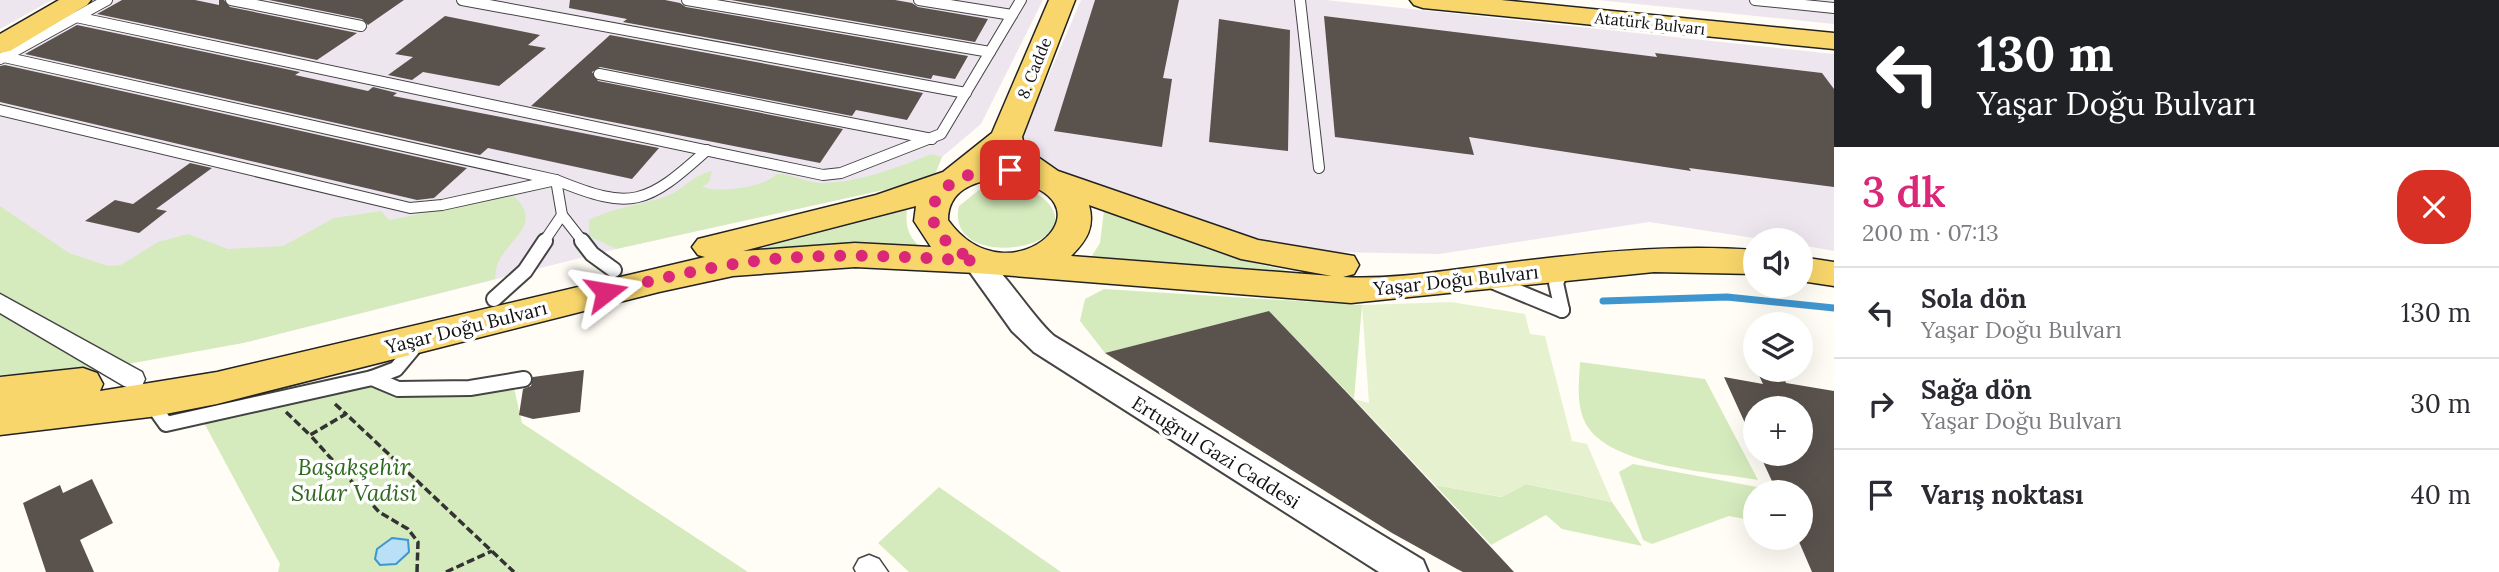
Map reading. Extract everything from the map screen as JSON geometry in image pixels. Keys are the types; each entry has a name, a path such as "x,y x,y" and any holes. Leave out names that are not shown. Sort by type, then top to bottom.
{"main road":[{"name":"8. Cadde","path":"1006,137 1062,0"},
{"name":"Atatürk Bulvarı","path":"1423,0 1834,41"},
{"name":"Atatürk Bulvarı","path":"1544,0 1834,31"},
{"path":"1,49 71,6"},
{"path":"976,261 944,240 932,222 931,210 936,198 951,182 1006,137"},
{"name":"Yaşar Doğu Bulvarı","path":"1006,137 1010,152 1072,198 1077,217 1075,230 1067,240 1051,255 1031,264"},
{"name":"Yaşar Doğu Bulvarı","path":"0,393 141,390 214,365 858,212 971,173 997,169 1025,172 1046,178 1254,251 1350,266 1427,264 1564,242 1618,237 1685,237 1743,244"},
{"path":"1813,253 1834,256"},
{"name":"Yaşar Doğu Bulvarı","path":"0,418 423,337 659,279 733,264 798,257 855,256 1031,264 1351,290 1411,288 1615,260 1672,258 1743,261"},
{"path":"1813,271 1834,274"}],"street":[{"name":"Ertuğrul Gazi Caddesi","path":"976,261 987,272 1025,329 1078,366 1410,572"},
{"path":"1025,329 1014,282 1031,264"},
{"path":"0,302 141,390"}],"lane":[{"path":"71,6 107,0"},
{"path":"231,0 361,26"},
{"path":"462,0 966,93"},
{"path":"687,0 990,52"},
{"path":"919,0 1012,15"},
{"path":"71,6 823,175 841,173 942,134 1021,0"},
{"path":"1300,0 1319,168"},
{"path":"1755,0 1834,8"},
{"path":"1,49 556,180 606,199 623,199 666,186 707,150"},
{"path":"600,74 933,139"},
{"path":"0,110 410,208 442,205 556,180"},
{"path":"556,180 562,215 592,254 614,270"},
{"path":"494,299 525,271 562,215"},
{"path":"141,390 166,424 372,378 396,369 423,337"},
{"path":"372,378 398,389 470,388 524,379"}],"path":[{"path":"272,400 310,435 379,512 408,529 418,542 417,572"},
{"path":"310,435 346,414 514,572"},
{"path":"446,572 492,551"}],"shaded area":[{"path":"0,0 52,0 0,29"},
{"path":"86,0 1043,0 981,124 942,157 933,179 616,249 243,343 0,375 0,51"},
{"path":"1081,0 1326,0 1834,54 1834,251 1813,247 1813,228 1743,228 1743,236 1649,222 1439,254 1331,252 1248,237 1060,172 1019,144"},
{"path":"1598,0 1834,0 1834,24"}],"green space":[{"path":"931,154 942,157 933,179 616,249 589,236 589,220 664,197 712,171 709,182 702,187 741,188 762,183 777,174 820,183 834,182 877,174"},
{"path":"994,186 1024,189 1044,199 1049,204 1055,220 1048,233 1033,243 1012,247 991,247 972,240 960,227 959,206 979,190"},
{"path":"514,196 526,215 525,224 498,263 495,279 243,343 106,368 0,375 0,206 69,253 108,266 121,265 158,242 188,234 228,249 283,246 334,218 381,211 389,220"},
{"path":"907,210 909,232 922,249 742,253"},
{"path":"1104,210 1258,264 1308,275 1088,262 1100,243"},
{"path":"1104,289 1362,305 1354,399 1269,311 1105,353 1080,321 1085,299"},
{"path":"1451,302 1525,314 1530,334 1545,336 1572,441 1587,444 1612,502 1527,484 1502,497 1435,485 1354,399 1369,403 1362,305"},
{"path":"1580,362 1705,379 1743,451 1743,466 1751,466 1758,480 1668,466 1622,452 1590,430 1582,414 1579,397"},
{"name":"Başakşehir Sular Vadisi","path":"366,384 394,398 463,395 514,388 522,423 748,572 278,572 280,564 203,421"},
{"path":"1633,464 1743,484 1743,519 1729,516 1652,544 1643,540 1619,472"},
{"path":"1526,484 1612,502 1642,546 1562,529 1546,515 1491,545 1435,485 1501,497"},
{"path":"939,487 1061,572 909,572 878,543"}],"water":[{"path":"392,538 408,540 409,552 396,564 380,565 375,559 377,549"}],"building":[{"path":"122,0 195,0 219,5 219,0 224,0 230,7 357,33 317,60 97,14"},
{"path":"269,0 404,0 368,25 362,19"},
{"path":"570,0 665,0 686,7 968,56 955,79 933,75 931,79 623,22 627,19 569,8"},
{"path":"731,0 895,0 918,7 988,19 975,42"},
{"path":"1095,0 1179,0 1163,78 1172,79 1162,147 1054,131"},
{"path":"445,16 540,35 528,45 546,48 499,86 423,72 412,80 388,75 413,57 395,54"},
{"path":"1324,16 1657,57 1655,53 1822,73 1834,89 1834,187 1689,168 1691,171 1469,137 1474,155 1335,137"},
{"path":"1219,19 1290,30 1288,151 1209,142"},
{"path":"77,25 300,72 295,75 368,91 373,87 397,93 393,96 659,148 632,179 488,148 480,155 25,54"},
{"path":"610,35 923,93 907,120 856,110 852,116 600,67 592,72 598,81 843,129 820,163 531,106"},
{"path":"0,66 467,168 434,198 417,200 0,102"},
{"path":"190,163 212,168 156,209 167,211 139,233 85,221 115,200 133,204"},
{"path":"1269,311 1514,572 1463,572 1457,569 1392,533 1105,353"},
{"path":"584,370 580,412 533,419 519,415 523,389 531,386 533,377"},
{"path":"1724,377 1763,384 1762,382 1786,382 1834,391 1834,572 1812,572 1803,550 1813,550 1813,480 1771,480 1765,466 1813,466 1813,396 1743,396 1743,419"},
{"path":"92,479 113,523 80,540 94,572 46,572 23,503 60,485 63,493"}],"waterway":[{"path":"1603,301 1727,297 1834,308"}],"route":[{"path":"606,292 733,264 798,257 855,256 976,261 944,240 932,222 931,210 936,198 951,182 984,170 1010,170"}]}
